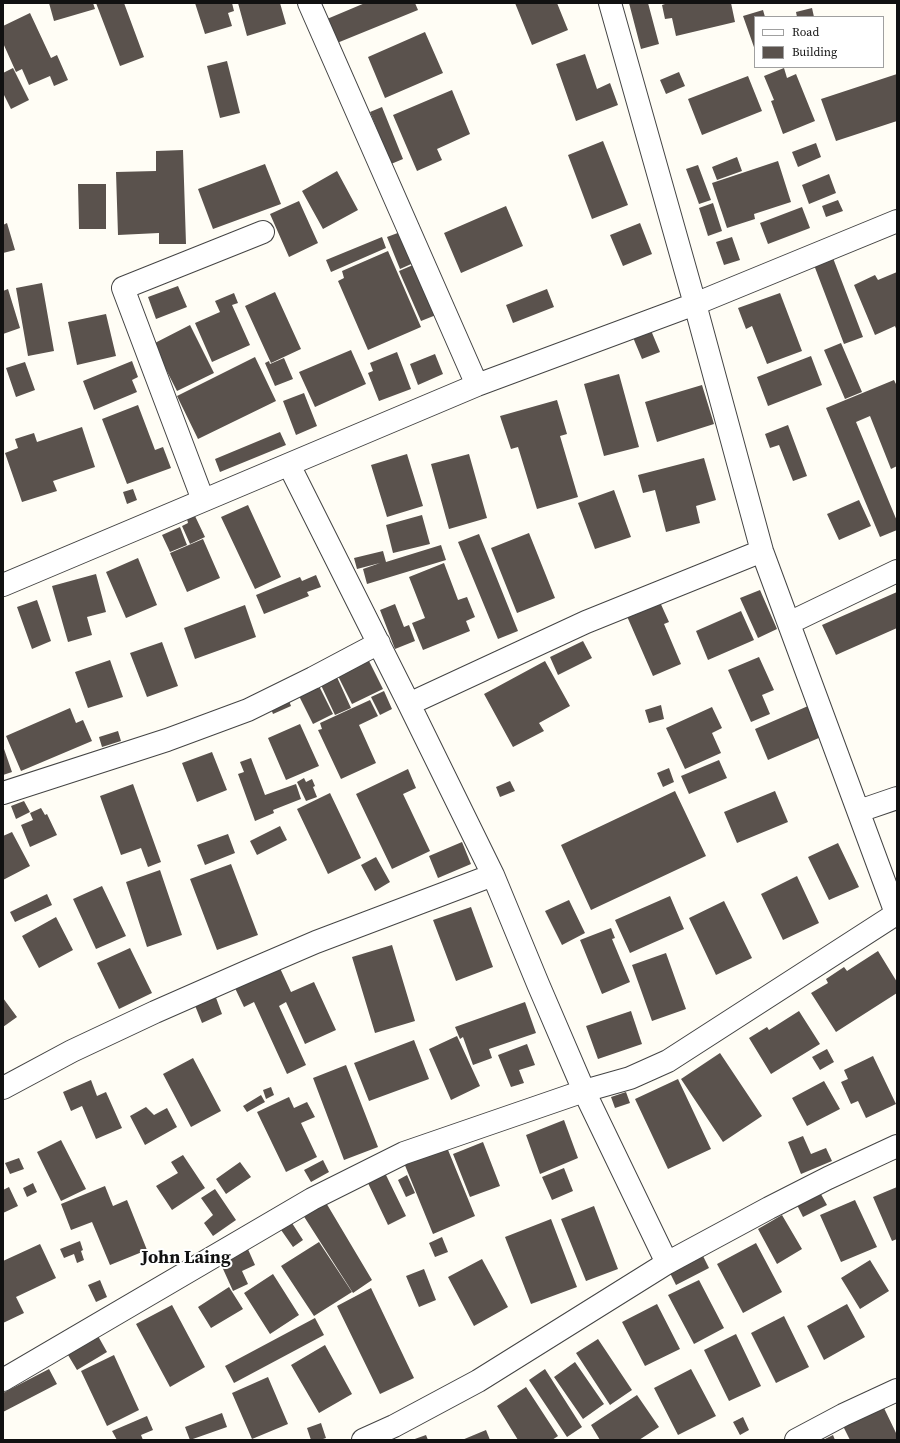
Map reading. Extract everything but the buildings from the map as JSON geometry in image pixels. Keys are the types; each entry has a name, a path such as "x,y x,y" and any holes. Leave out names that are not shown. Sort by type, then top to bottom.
{"street":[{"path":"309,3 477,385"},
{"path":"3,1380 312,1199 397,1157 584,1091 630,1078 668,1061 896,915 762,551 695,304 610,3"},
{"path":"3,585 477,385 695,304 897,221"},
{"path":"203,500 123,288 263,232"},
{"path":"289,465 379,643 493,875 584,1091 667,1263"},
{"path":"409,704 586,622 762,551"},
{"path":"789,623 897,572"},
{"path":"3,793 167,740 248,710 314,678 379,643"},
{"path":"858,811 897,798"},
{"path":"3,1088 72,1051 211,987 316,942 493,875"},
{"path":"363,1440 394,1426 478,1381 667,1263 828,1178 897,1146"},
{"path":"796,1440 843,1415 897,1390"}],"district":[{"name":"John Laing","path":"186,1258"}]}
